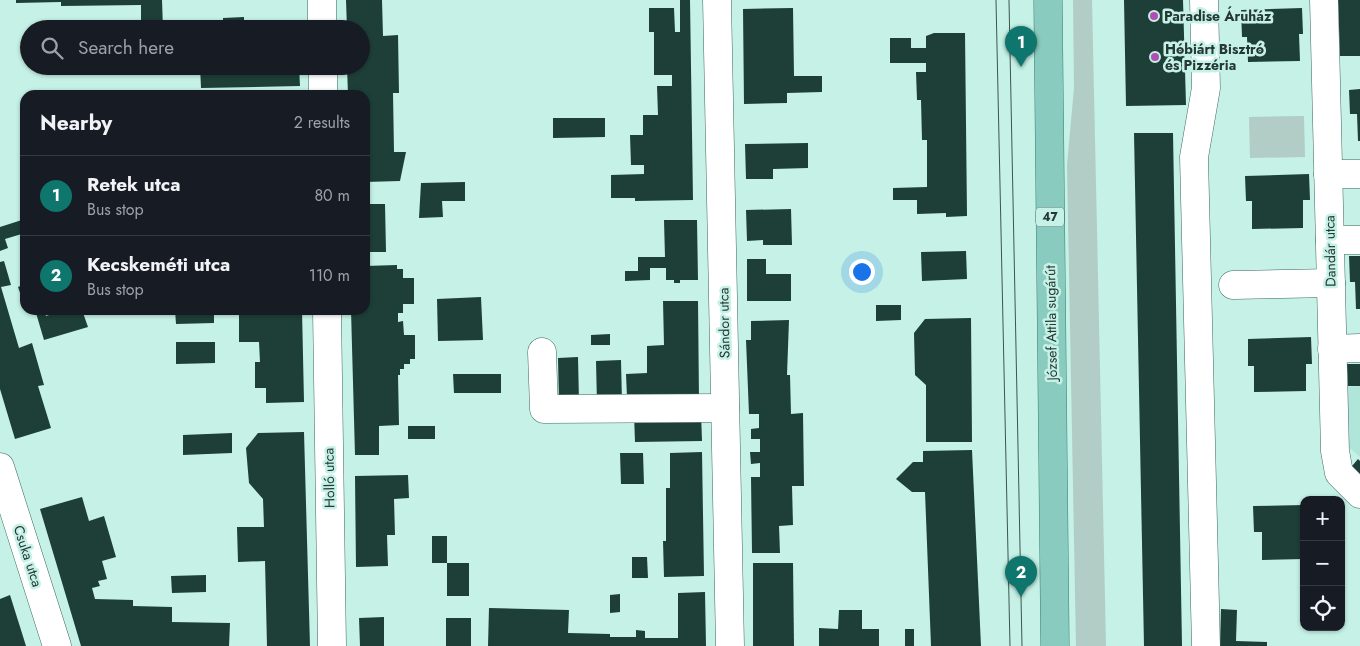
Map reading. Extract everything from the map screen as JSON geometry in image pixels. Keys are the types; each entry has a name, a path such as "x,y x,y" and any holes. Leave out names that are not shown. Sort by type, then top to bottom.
{"main road":[{"name":"József Attila sugárút","path":"1048,0 1055,646"}],"street":[{"path":"322,0 322,20"},
{"name":"Sándor utca","path":"717,0 730,646"},
{"path":"1204,0 1206,88 1194,157 1206,646"},
{"name":"Dandár utca","path":"1324,0 1335,451 1339,473 1360,494"},
{"path":"323,75 323,90"},
{"path":"1328,174 1360,174"},
{"path":"1330,240 1360,240"},
{"path":"1233,285 1331,283"},
{"name":"Holló utca","path":"327,315 332,646"},
{"path":"1332,349 1360,348"},
{"path":"542,352 544,408 725,408"},
{"name":"Csuka utca","path":"0,467 57,646"}],"shaded area":[{"path":"1073,0 1092,0 1106,646 1076,646 1067,165 1074,88"},
{"path":"1304,116 1305,157 1250,158 1249,117"},
{"path":"1360,386 1360,457 1344,443 1343,387"}],"building":[{"path":"16,0 162,0 163,20 141,20 141,5 61,6 61,2 16,3"},
{"path":"346,0 382,0 383,36 398,35 399,93 393,93 394,152 406,152 400,181 370,182 370,90 348,90 347,75 370,75 370,20 347,20"},
{"path":"680,0 690,0 693,200 635,201 635,198 611,198 611,175 644,174 644,165 631,165 630,135 643,135 643,115 658,115 657,86 672,86 672,75 654,75 654,32 649,32 649,8 674,8 675,32 680,32"},
{"name":"Hóbiárt Bisztró és Pizzéria","path":"1124,0 1183,0 1186,105 1126,106"},
{"path":"1338,0 1360,0 1360,56 1340,56"},
{"path":"793,8 794,76 822,76 822,92 787,93 787,103 744,104 743,9"},
{"path":"1302,8 1303,34 1299,34 1300,61 1248,62 1247,37 1242,37 1241,10"},
{"path":"244,17 244,20 223,20 223,18"},
{"path":"934,33 965,33 967,216 946,217 946,213 917,214 917,200 893,200 893,188 927,187 927,140 922,140 921,100 917,100 916,72 926,72 926,63 890,63 890,38 911,38 911,48 926,48 926,36"},
{"path":"200,75 299,75 300,86 201,88"},
{"path":"1360,89 1360,141 1358,141 1357,114 1350,114 1349,90"},
{"path":"553,118 605,118 605,137 553,138"},
{"path":"1134,133 1173,133 1182,646 1144,646"},
{"path":"808,143 808,168 773,169 773,179 746,179 745,144"},
{"path":"1309,174 1310,200 1303,200 1303,228 1252,229 1252,201 1246,201 1245,176"},
{"path":"465,182 465,201 442,201 443,217 419,218 421,183"},
{"path":"370,204 385,204 386,252 370,252"},
{"path":"791,209 792,245 763,245 763,240 747,241 746,210"},
{"path":"664,220 697,220 698,280 680,280 680,283 674,283 674,280 666,280 666,268 650,268 650,280 625,281 625,271 638,271 638,257 665,257"},
{"path":"20,221 20,234 5,239 8,248 0,251 0,227"},
{"path":"966,251 967,279 922,281 921,252"},
{"path":"1349,256 1360,256 1360,309 1356,309 1355,282 1350,282"},
{"path":"747,259 766,259 766,274 791,274 791,301 747,301"},
{"path":"4,261 11,285 1,287 19,348 32,343 44,385 38,386 51,428 15,439 0,389 0,262"},
{"path":"397,265 397,269 403,269 403,278 414,278 414,304 403,304 403,313 398,313 398,322 403,321 404,335 415,335 415,359 410,359 410,364 404,364 404,369 400,369 400,375 398,375 399,425 379,426 379,455 355,455 351,315 370,315 370,266"},
{"path":"481,297 483,340 438,341 437,299"},
{"path":"663,301 698,301 699,401 627,397 626,374 647,373 647,346 664,345"},
{"path":"876,305 901,305 901,320 876,321"},
{"path":"37,315 84,315 88,327 44,340"},
{"path":"175,315 214,315 214,323 176,324"},
{"path":"239,315 302,315 304,402 266,403 266,388 255,388 255,362 260,362 259,342 239,342"},
{"path":"971,318 972,442 926,442 926,385 915,375 914,333 925,319"},
{"path":"789,320 787,375 790,375 791,414 803,413 804,486 792,486 793,525 779,526 780,553 752,553 751,477 760,477 760,463 751,464 750,452 760,452 760,439 751,439 751,429 759,428 759,414 749,414 746,340 751,340 751,321"},
{"path":"610,334 610,345 591,345 591,335"},
{"path":"1311,337 1312,364 1306,364 1306,391 1254,392 1254,366 1248,366 1248,339"},
{"path":"176,342 215,342 215,363 176,364"},
{"path":"578,357 579,402 559,403 558,358"},
{"path":"621,360 622,403 597,404 596,361"},
{"path":"1347,364 1360,364 1360,386 1348,386"},
{"path":"453,374 501,374 501,393 454,393"},
{"path":"701,413 702,441 635,442 634,414"},
{"path":"408,426 435,426 435,439 408,439"},
{"path":"304,432 310,646 267,646 265,561 238,562 237,527 264,527 263,499 249,483 246,448 258,433"},
{"path":"232,433 232,453 183,455 183,435"},
{"path":"972,450 981,646 931,646 925,492 912,492 896,479 913,462 923,462 923,451"},
{"path":"702,452 704,576 664,577 663,541 666,541 666,488 670,488 670,453"},
{"path":"620,453 643,453 644,484 621,484"},
{"path":"1358,459 1360,461 1360,483 1347,472"},
{"path":"408,475 409,498 394,499 395,535 387,535 388,566 356,567 355,476"},
{"path":"82,497 89,521 104,516 116,557 102,561 107,579 98,581 100,586 92,588 95,599 133,600 133,606 172,607 172,622 230,623 229,646 81,646 40,509"},
{"path":"1300,505 1300,559 1262,560 1262,532 1254,532 1253,506"},
{"path":"432,536 447,536 447,563 432,563"},
{"path":"632,557 647,557 648,578 632,578"},
{"path":"447,563 469,563 469,596 447,596"},
{"path":"753,563 793,563 794,646 753,646"},
{"path":"206,575 206,592 172,593 171,576"},
{"path":"705,592 706,646 488,646 489,608 569,610 568,633 610,634 610,637 636,637 636,630 645,631 645,638 678,638 678,593"},
{"path":"620,594 620,612 610,613 610,595"},
{"path":"10,595 26,646 0,646 0,599"},
{"path":"1221,609 1237,610 1236,641 1267,642 1267,646 1220,646"},
{"path":"839,610 862,610 862,629 879,629 879,646 819,646 819,628 838,629"},
{"path":"384,617 384,646 360,646 359,618"},
{"path":"446,618 471,618 471,646 446,646"},
{"path":"905,629 914,629 914,646 905,646"}],"tram line":[{"path":"996,0 1010,646"},
{"path":"1009,0 1022,646"}],"place":[{"name":"Paradise Áruház","path":"1154,16"},
{"name":"Hóbiárt Bisztró és Pizzéria","path":"1155,57"},
{"name":"Retek utca","path":"1021,67"},
{"name":"Kecskeméti utca","path":"1021,597"}]}
